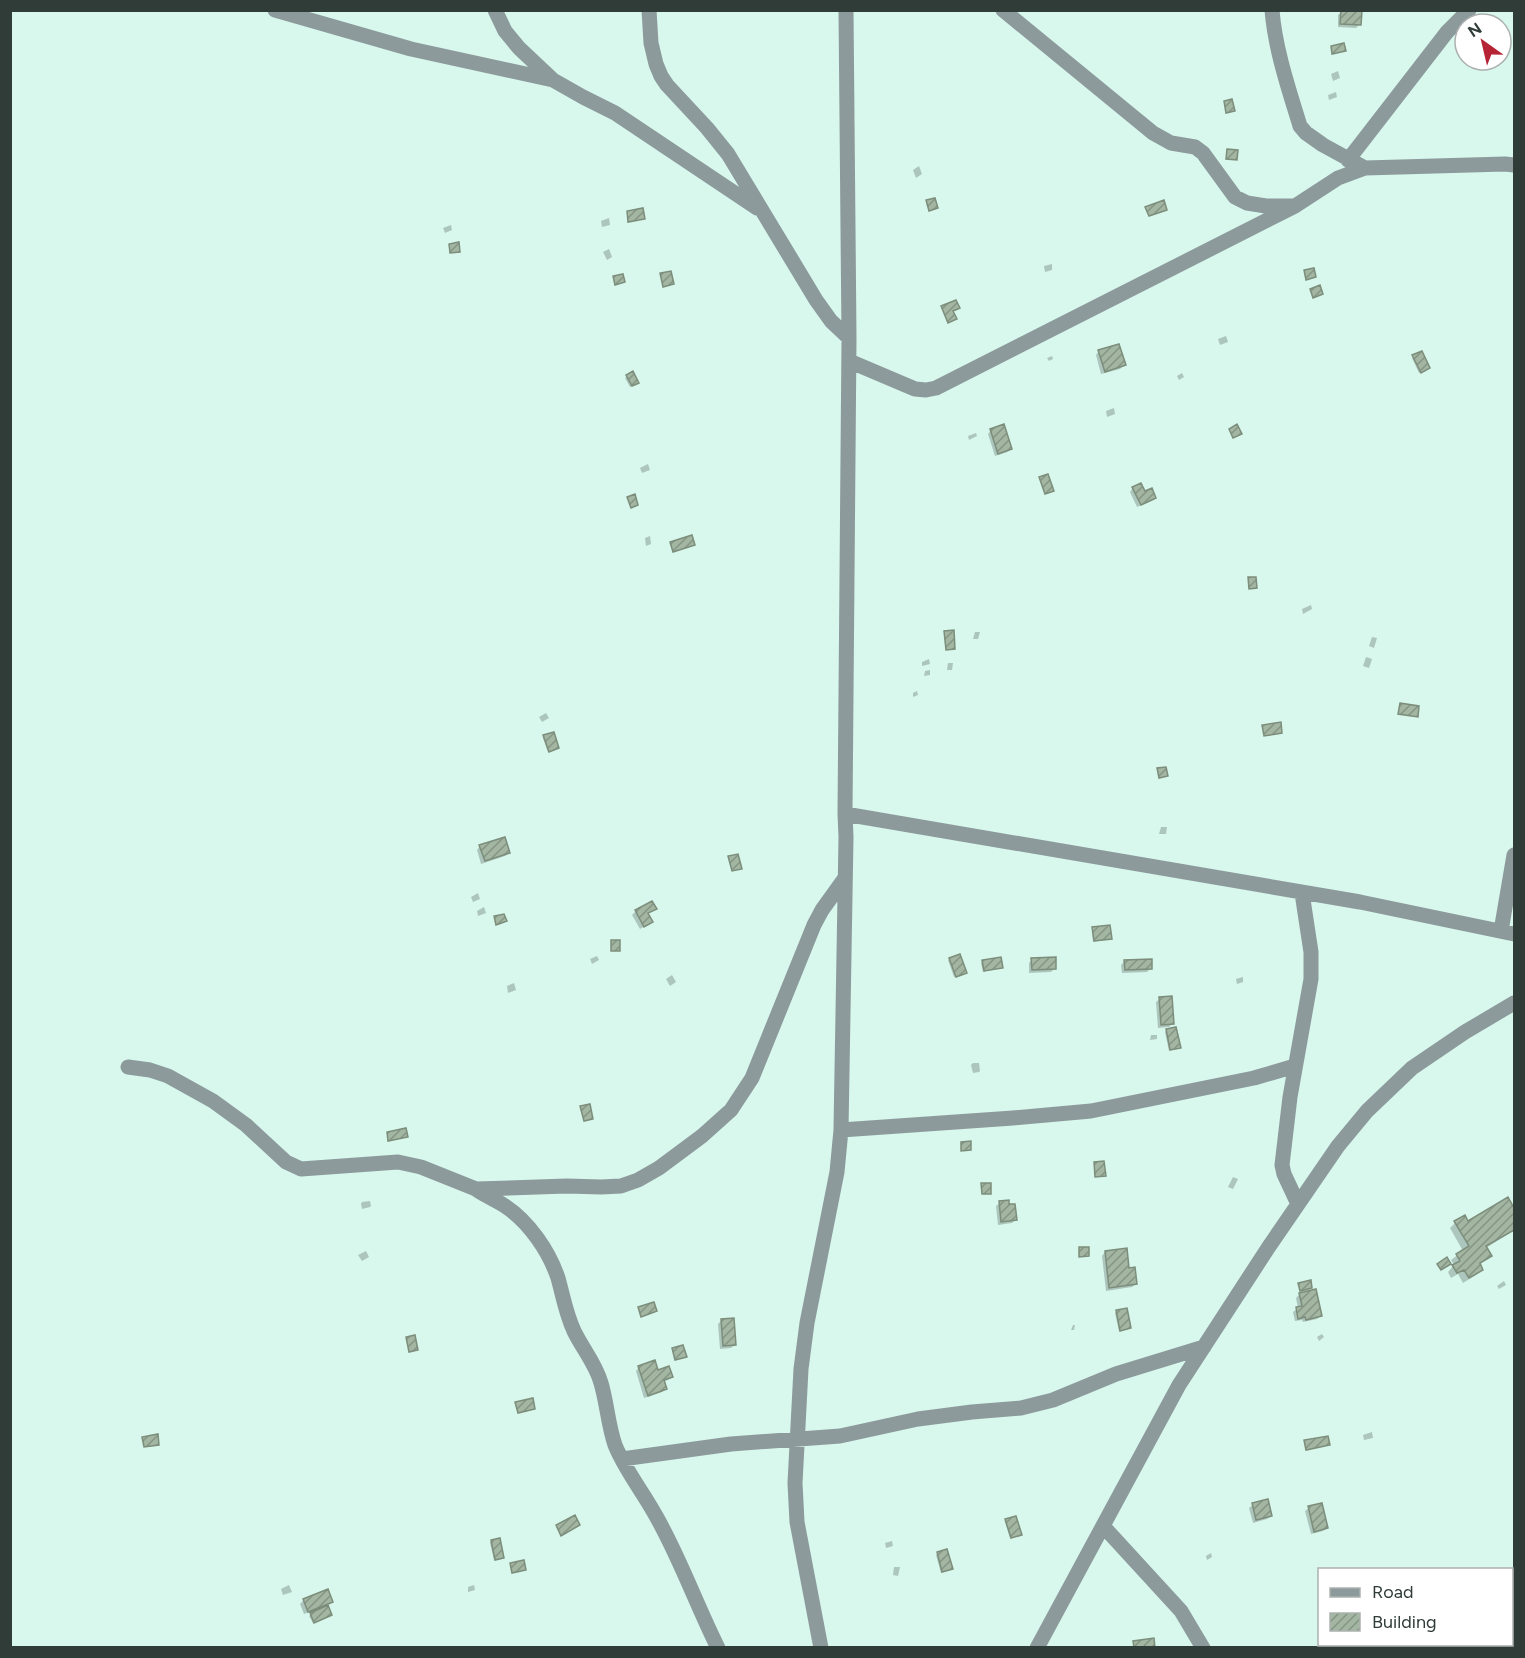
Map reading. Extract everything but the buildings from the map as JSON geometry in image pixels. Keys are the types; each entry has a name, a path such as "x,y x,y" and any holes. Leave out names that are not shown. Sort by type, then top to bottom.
{"street":[{"path":"275,10 411,49 553,80"},
{"path":"495,10 505,31 519,48 553,80 615,113 762,211"},
{"path":"649,10 651,43 661,76 728,154 816,300 831,321 849,338"},
{"path":"821,1647 797,1522 795,1483 801,1369 807,1323 837,1172 841,1130 849,361 846,10"},
{"path":"1003,10 1153,133 1171,143 1195,147 1203,153 1235,197 1247,203 1266,206 1295,206"},
{"path":"1272,10 1278,46 1300,126 1323,145 1365,168"},
{"path":"1348,160 1440,40 1469,10"},
{"path":"849,361 915,389 936,388 1295,206 1338,178 1365,168 1515,165"},
{"path":"845,814 1360,903 1508,933 1515,855"},
{"path":"476,1190 621,1186 638,1180 659,1168 702,1136 731,1110 752,1078 814,925 845,878"},
{"path":"1299,1204 1282,1165 1295,1066 1310,987 1311,952 1302,893"},
{"path":"1037,1647 1179,1385 1338,1146 1367,1111 1412,1068 1465,1032 1515,1003"},
{"path":"841,1130 1090,1111 1254,1078 1295,1066"},
{"path":"128,1067 150,1070 168,1076 213,1101 246,1125 286,1162 301,1169 398,1162 421,1167 476,1190 506,1207 530,1230 546,1251 557,1276 566,1312 574,1332 593,1363 601,1382 612,1435 622,1459 656,1514 718,1647"},
{"path":"622,1459 731,1444 840,1436 918,1419 1028,1407 1053,1400 1116,1374 1204,1347"},
{"path":"1103,1526 1181,1611 1203,1647"}]}
